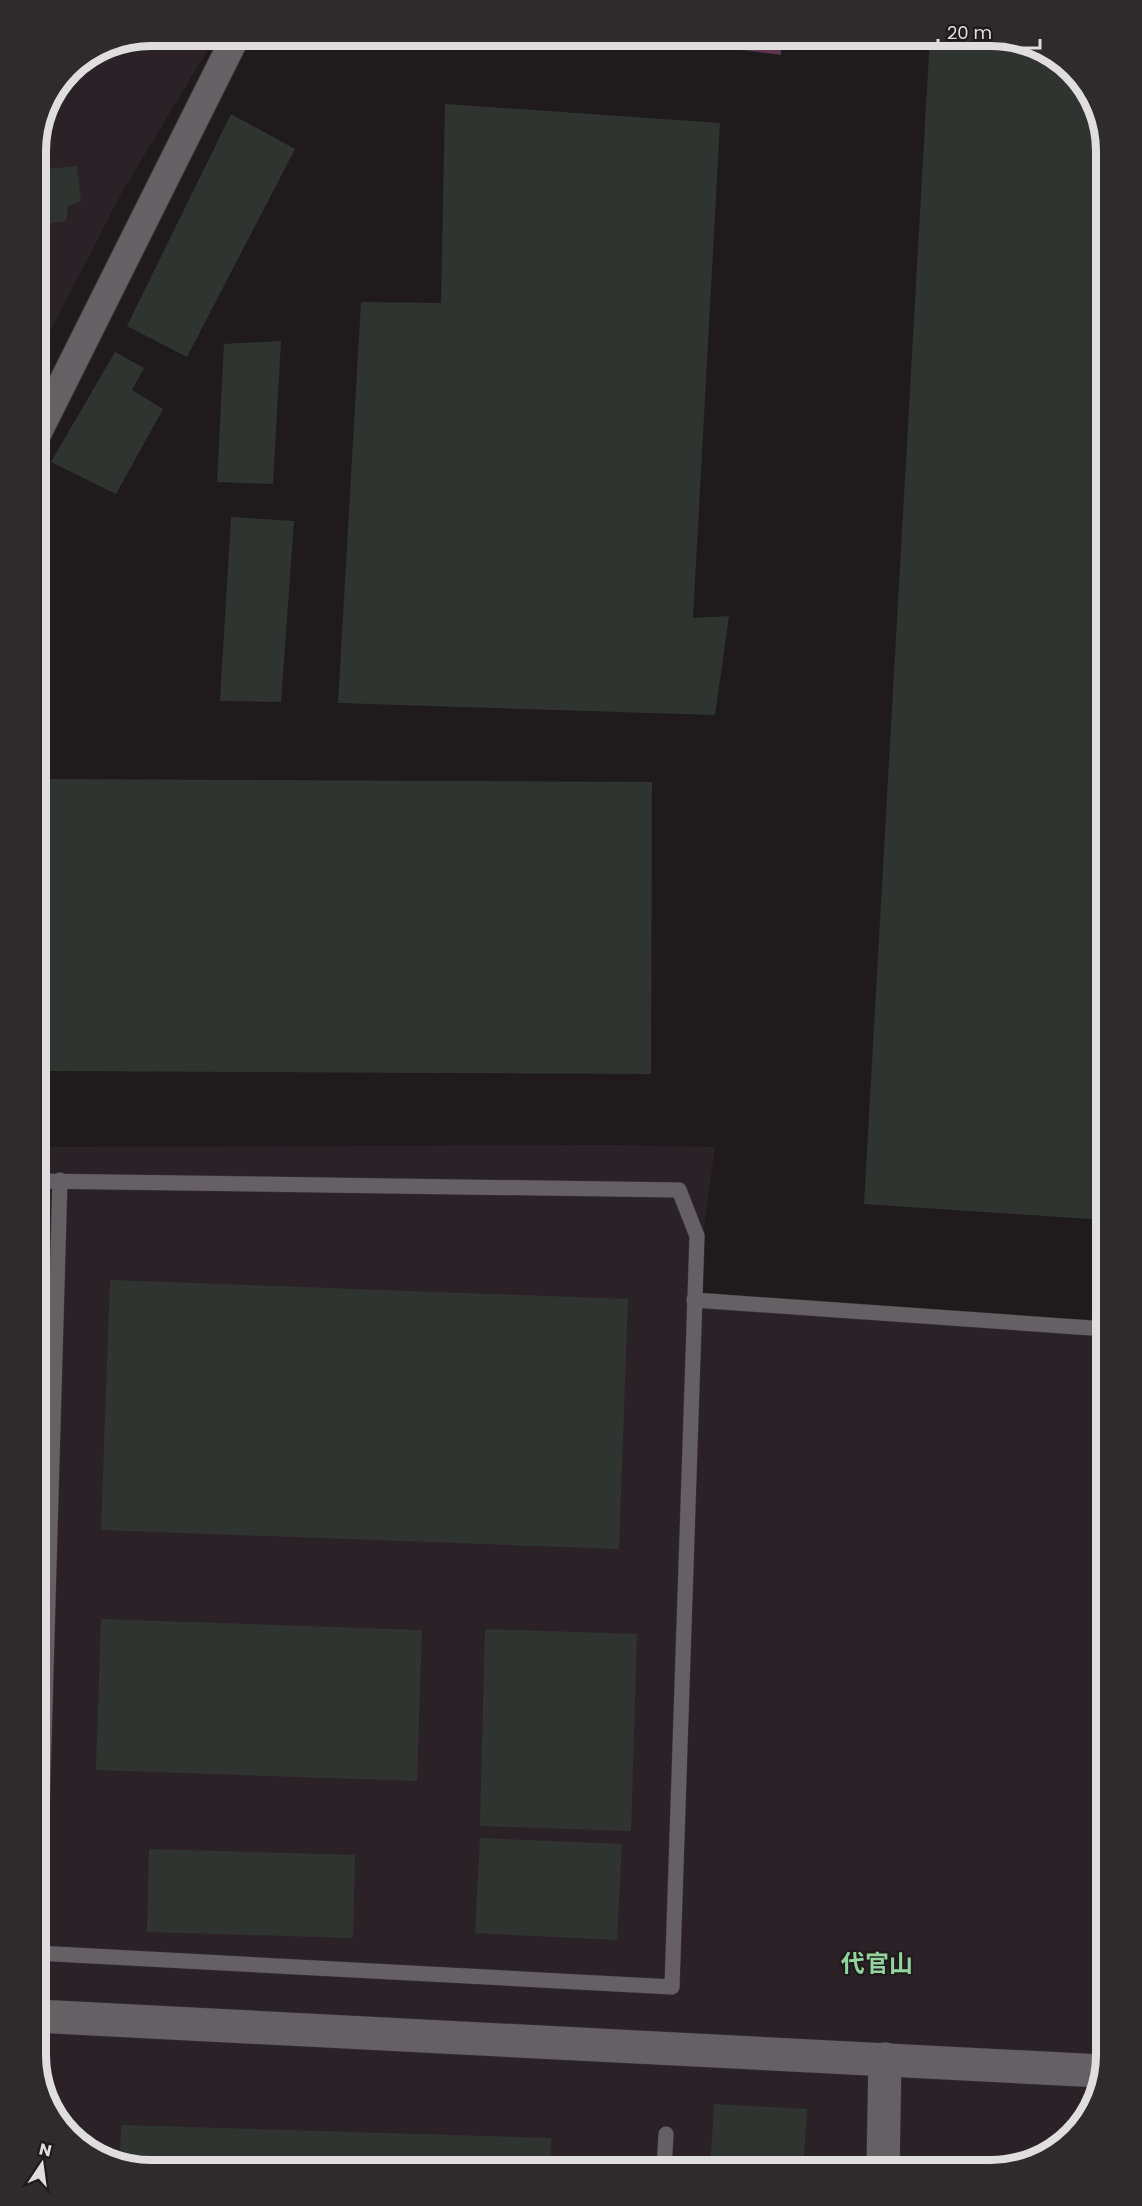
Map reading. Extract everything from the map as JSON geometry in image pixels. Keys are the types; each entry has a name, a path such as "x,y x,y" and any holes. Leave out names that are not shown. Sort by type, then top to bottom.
{"street":[{"path":"47,414 231,46"},
{"path":"46,2017 1094,2071"},
{"path":"883,2160 885,2059"}],"lane":[{"path":"46,1180 679,1190 696,1236 672,1987 46,1953"},
{"path":"46,1643 60,1180"},
{"path":"694,1300 1096,1328"},
{"path":"665,2160 666,2134"}],"shaded area":[{"path":"151,46 210,46 121,194 47,338 47,145 54,111 64,93 77,77 93,64 111,54"},
{"path":"715,47 781,47 781,55"},
{"path":"615,1145 715,1147 694,1300 1096,1328 1096,2055 1088,2095 1078,2113 1065,2129 1031,2152 991,2160 145,2159 105,2149 82,2133 68,2118 54,2095 46,2055 46,1147"}],"building":[{"path":"929,47 997,47 1024,52 1043,61 1065,77 1088,111 1096,151 1096,1219 864,1204"},
{"path":"445,104 720,123 693,618 729,616 715,715 338,703 361,302 441,303"},
{"path":"231,114 295,149 187,357 127,326"},
{"path":"77,166 81,201 68,206 66,221 47,224 47,169"},
{"path":"281,341 273,484 217,482 224,344"},
{"path":"115,352 144,368 132,390 163,409 116,494 51,462"},
{"path":"231,517 294,521 281,702 220,701"},
{"path":"47,779 652,782 651,1074 47,1071"},
{"path":"110,1280 628,1299 619,1549 101,1530"},
{"path":"101,1619 422,1630 417,1781 96,1770"},
{"path":"485,1629 637,1634 631,1831 480,1826"},
{"path":"480,1838 622,1844 617,1940 475,1933"},
{"path":"149,1849 355,1855 353,1938 147,1932"},
{"path":"714,2104 807,2109 804,2160 711,2160"},
{"path":"121,2125 551,2138 550,2159 145,2159 120,2155"}],"district":[{"name":"代官山","path":"877,1963"}]}
